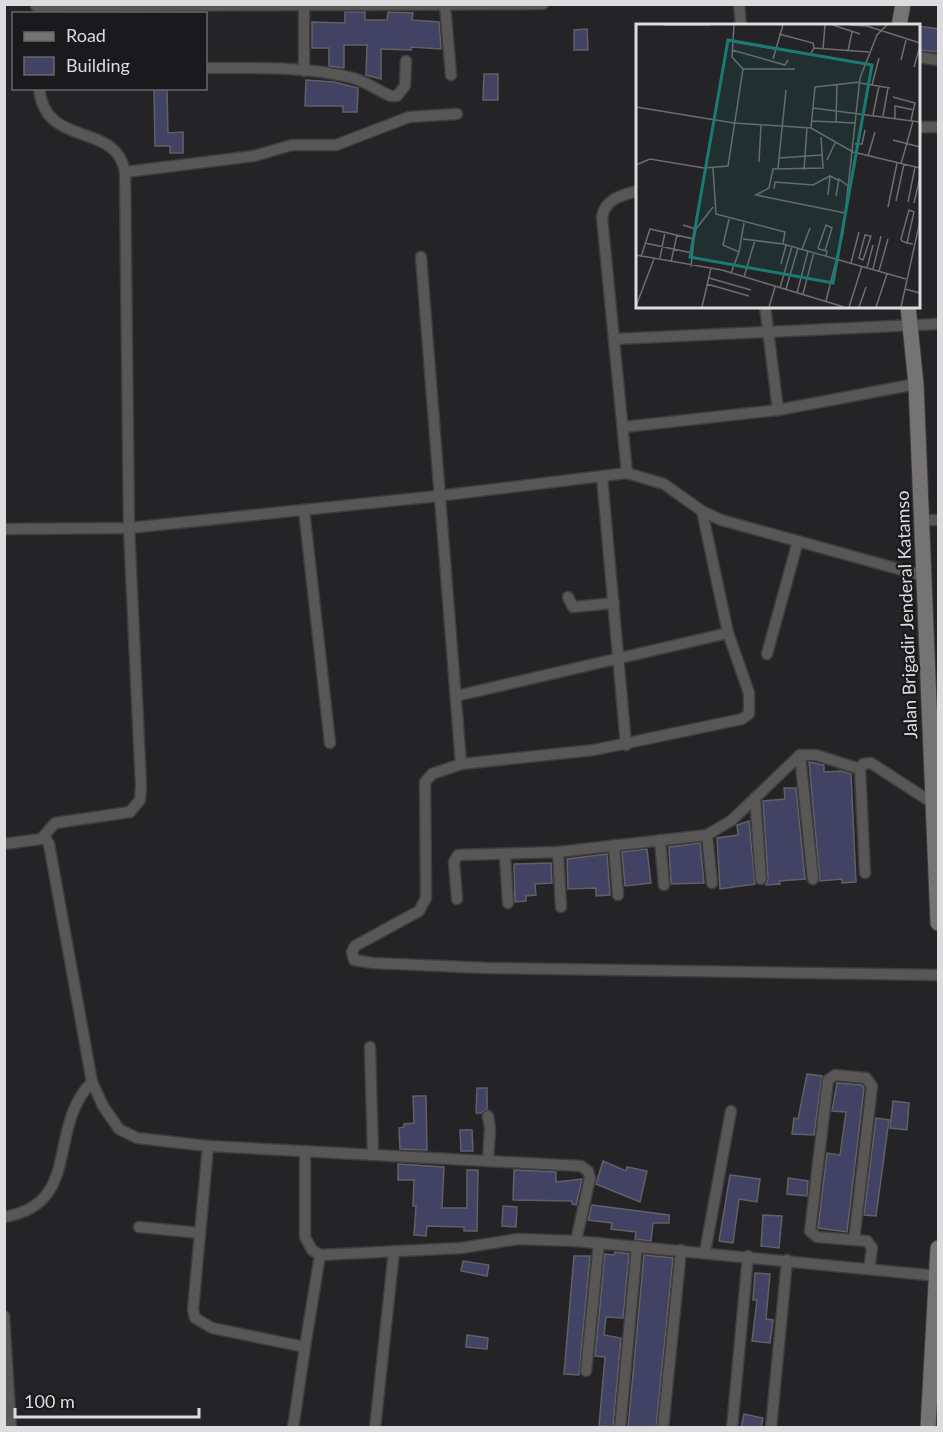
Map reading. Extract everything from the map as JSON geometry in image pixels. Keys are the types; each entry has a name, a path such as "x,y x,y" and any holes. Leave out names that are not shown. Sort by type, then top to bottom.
{"main road":[{"path":"899,24 903,4"},
{"name":"Jalan Brigadir Jenderal Katamso","path":"908,308 916,384 922,520 931,576 926,613 931,802 939,923"},
{"path":"926,613 939,589"},
{"path":"928,1428 939,1248"}],"street":[{"path":"36,8 543,4"},
{"path":"739,4 741,24"},
{"path":"304,5 304,71"},
{"path":"445,5 451,75"},
{"path":"919,57 939,60"},
{"path":"207,68 304,71 356,78 381,92 397,96 405,86 406,61"},
{"path":"4,844 47,833 55,823 130,812 140,800 141,769 129,528 125,172 121,156 113,146 71,131 50,117 42,108 39,90"},
{"path":"125,172 254,156 292,145 336,145 409,117 457,114"},
{"path":"919,127 939,127"},
{"path":"627,473 602,217 603,210 615,198 636,191"},
{"path":"421,257 438,496 461,764"},
{"path":"765,308 778,410"},
{"path":"615,339 769,330 939,324"},
{"path":"624,427 778,410 916,384"},
{"path":"4,529 129,528 438,496 627,473 664,484 702,511 740,526 931,576"},
{"path":"602,477 626,745"},
{"path":"304,510 330,743"},
{"path":"702,511 728,633 749,693 749,714 742,719 626,745 461,764 432,774 425,782 426,898 424,904 418,910 355,946 352,956 358,962 486,968 939,975"},
{"path":"922,520 939,520"},
{"path":"767,654 798,541"},
{"path":"568,597 573,608 614,603"},
{"path":"456,696 728,633"},
{"path":"457,899 454,862 458,855 558,852 706,835 726,825 800,755 816,755 860,769"},
{"path":"800,755 813,879"},
{"path":"865,873 860,769 863,764 871,763 931,802"},
{"path":"755,798 761,879"},
{"path":"47,833 92,1082 102,1106 118,1129 137,1138 208,1146 585,1168 590,1178 576,1241"},
{"path":"706,835 712,883"},
{"path":"660,840 664,885"},
{"path":"614,845 618,895"},
{"path":"558,852 561,907"},
{"path":"505,855 508,903"},
{"path":"370,1047 373,1155"},
{"path":"854,1239 872,1086 866,1078 835,1075 828,1080 809,1227 811,1234 817,1237 854,1239 870,1243 869,1269"},
{"path":"4,1218 24,1213 50,1194 59,1171 68,1123 81,1094 92,1082"},
{"path":"705,1252 731,1111"},
{"path":"488,1116 490,1128 488,1161"},
{"path":"208,1146 193,1310 195,1318 212,1328 305,1347"},
{"path":"305,1151 305,1237 312,1250 320,1255 462,1248 518,1239 637,1246 937,1275"},
{"path":"139,1227 200,1233"},
{"path":"586,1371 599,1243"},
{"path":"620,1428 637,1246"},
{"path":"663,1428 681,1250"},
{"path":"375,1428 394,1251"},
{"path":"293,1428 320,1255"},
{"path":"732,1428 748,1256"},
{"path":"771,1428 787,1260"},
{"path":"4,1316 7,1403 11,1428"}],"building":[{"path":"345,12 365,12 365,20 387,20 388,12 413,13 412,20 439,22 441,49 411,47 411,50 381,49 381,79 366,75 367,45 344,45 344,68 329,66 329,48 312,48 312,22 345,23"},
{"path":"919,26 939,29 939,52 919,50"},
{"path":"587,29 588,50 574,50 574,30"},
{"path":"484,74 498,74 498,100 483,100"},
{"path":"306,80 334,82 358,88 357,112 343,112 343,106 305,106"},
{"path":"154,90 167,90 168,133 183,132 183,153 170,153 170,146 155,146"},
{"path":"809,762 824,765 824,772 841,771 851,774 856,882 842,883 842,879 820,881"},
{"path":"784,788 796,788 805,879 779,881 780,884 766,885 768,878 763,801 785,799"},
{"path":"749,821 755,884 720,889 717,838 738,835 737,825"},
{"path":"700,843 704,883 671,884 669,847"},
{"path":"647,849 651,883 625,886 622,852"},
{"path":"607,854 610,895 596,896 596,888 568,889 567,859"},
{"path":"551,863 552,883 535,884 536,895 526,896 526,901 515,902 514,864"},
{"path":"807,1074 822,1076 814,1135 792,1134 794,1118 798,1119"},
{"path":"837,1083 862,1085 864,1088 847,1232 818,1228 827,1153 840,1155 846,1112 832,1111"},
{"path":"477,1088 487,1088 487,1109 481,1113 476,1113"},
{"path":"413,1096 426,1096 427,1150 400,1149 399,1128 404,1127 404,1124 414,1123"},
{"path":"893,1101 909,1103 907,1130 890,1128"},
{"path":"876,1118 889,1120 876,1216 864,1215"},
{"path":"460,1130 472,1130 473,1151 461,1151"},
{"path":"603,1161 626,1171 627,1167 647,1171 640,1202 596,1184"},
{"path":"398,1164 444,1167 442,1208 467,1208 467,1170 478,1170 477,1231 464,1231 464,1227 427,1226 426,1236 414,1235 416,1206 413,1206 414,1180 398,1180"},
{"path":"514,1170 556,1172 556,1182 582,1179 576,1205 572,1204 572,1201 513,1200"},
{"path":"730,1175 760,1179 757,1202 739,1199 733,1243 719,1241"},
{"path":"788,1178 808,1181 807,1196 787,1194"},
{"path":"592,1205 669,1215 669,1223 653,1223 651,1241 635,1239 636,1232 611,1229 612,1223 588,1220"},
{"path":"503,1206 517,1207 516,1227 502,1226"},
{"path":"763,1215 782,1216 779,1248 761,1246"},
{"path":"615,1252 629,1254 623,1318 606,1317 604,1335 621,1338 613,1427 599,1426 605,1357 595,1356 605,1254 614,1255"},
{"path":"644,1255 673,1258 656,1428 628,1428"},
{"path":"574,1256 590,1256 579,1375 564,1374"},
{"path":"463,1261 489,1265 487,1276 461,1271"},
{"path":"755,1273 770,1274 766,1319 773,1320 770,1343 752,1341 757,1300 753,1300"},
{"path":"467,1335 488,1338 487,1349 466,1347"},
{"path":"744,1414 763,1418 761,1428 741,1428"}]}
